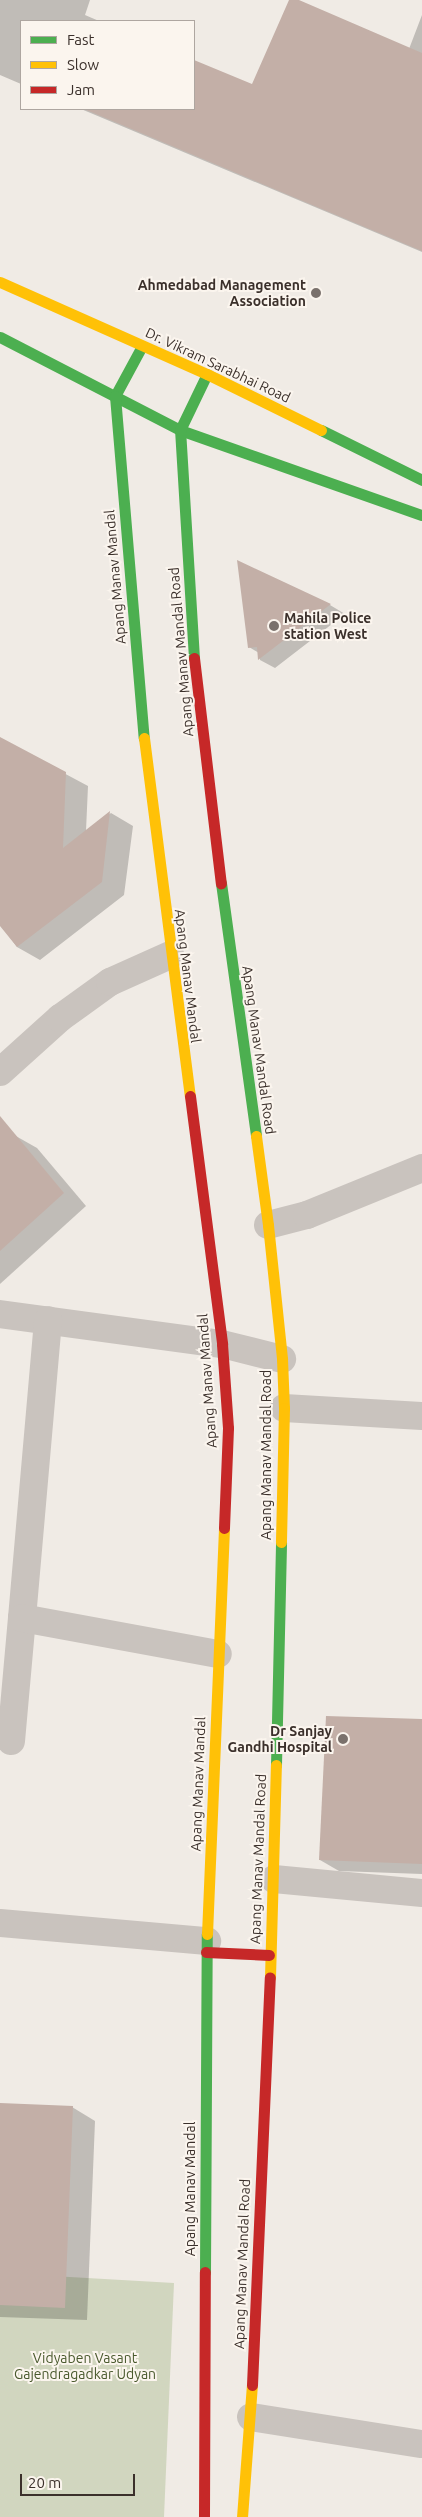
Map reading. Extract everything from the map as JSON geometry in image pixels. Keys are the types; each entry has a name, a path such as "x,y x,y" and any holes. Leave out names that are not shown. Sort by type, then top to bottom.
{"street":[{"name":"Dr. Vikram Sarabhai Road","path":"0,282 207,374 422,480"},
{"path":"0,337 180,430 422,514"},
{"path":"115,396 142,346"},
{"name":"Apang Manav Mandal Road","path":"207,374 180,430 193,648 229,946 268,1226 282,1359 284,1408 274,1879 269,1955 251,2417 242,2517"},
{"name":"Apang Manav Mandal","path":"115,396 144,743 170,955 222,1344 228,1428 206,1947 204,2517"},
{"path":"0,1072 60,1018 110,982 170,955"},
{"path":"268,1226 308,1215 422,1168"},
{"path":"0,1314 222,1344 282,1359"},
{"path":"12,1741 48,1320"},
{"path":"284,1408 422,1416"},
{"path":"22,1618 218,1654"},
{"path":"274,1879 422,1893"},
{"path":"0,1923 269,1955"},
{"path":"251,2417 422,2444"}],"green space":[{"name":"Vidyaben Vasant Gajendragadkar Udyan","path":"0,2273 174,2283 164,2517 0,2517"}],"building":[{"path":"289,0 299,0 422,53 422,251 86,110 195,110 195,60 252,84"},
{"name":"Mahila Police station West","path":"237,560 331,604 258,660 257,647 248,648"},
{"path":"0,737 66,772 63,848 110,811 102,882 17,947 0,926"},
{"path":"0,1116 64,1193 0,1251"},
{"path":"326,1716 422,1719 422,1864 319,1860"},
{"path":"0,2103 73,2106 65,2308 0,2305"}],"traffic: fast":[{"path":"0,337 180,430 422,515"},
{"path":"142,346 115,396 144,738"},
{"path":"194,658 180,430 207,374"},
{"path":"321,430 422,480"},
{"path":"221,883 256,1136"},
{"path":"276,1765 281,1542"},
{"path":"205,2272 207,1934"}],"traffic: slow":[{"path":"0,282 207,374 321,430"},
{"path":"144,738 190,1096"},
{"path":"256,1136 268,1225 282,1359 284,1408 281,1542"},
{"path":"207,1934 224,1528"},
{"path":"270,1977 276,1765"},
{"path":"242,2517 252,2385"}],"traffic: jam":[{"path":"194,658 221,883"},
{"path":"190,1096 222,1344 228,1428 224,1528"},
{"path":"206,1952 269,1955"},
{"path":"252,2385 270,1977"},
{"path":"204,2517 205,2272"}],"place":[{"name":"Ahmedabad Management Association","path":"316,293"},
{"name":"Mahila Police station West","path":"274,626"},
{"name":"Dr Sanjay Gandhi Hospital","path":"343,1739"}]}
